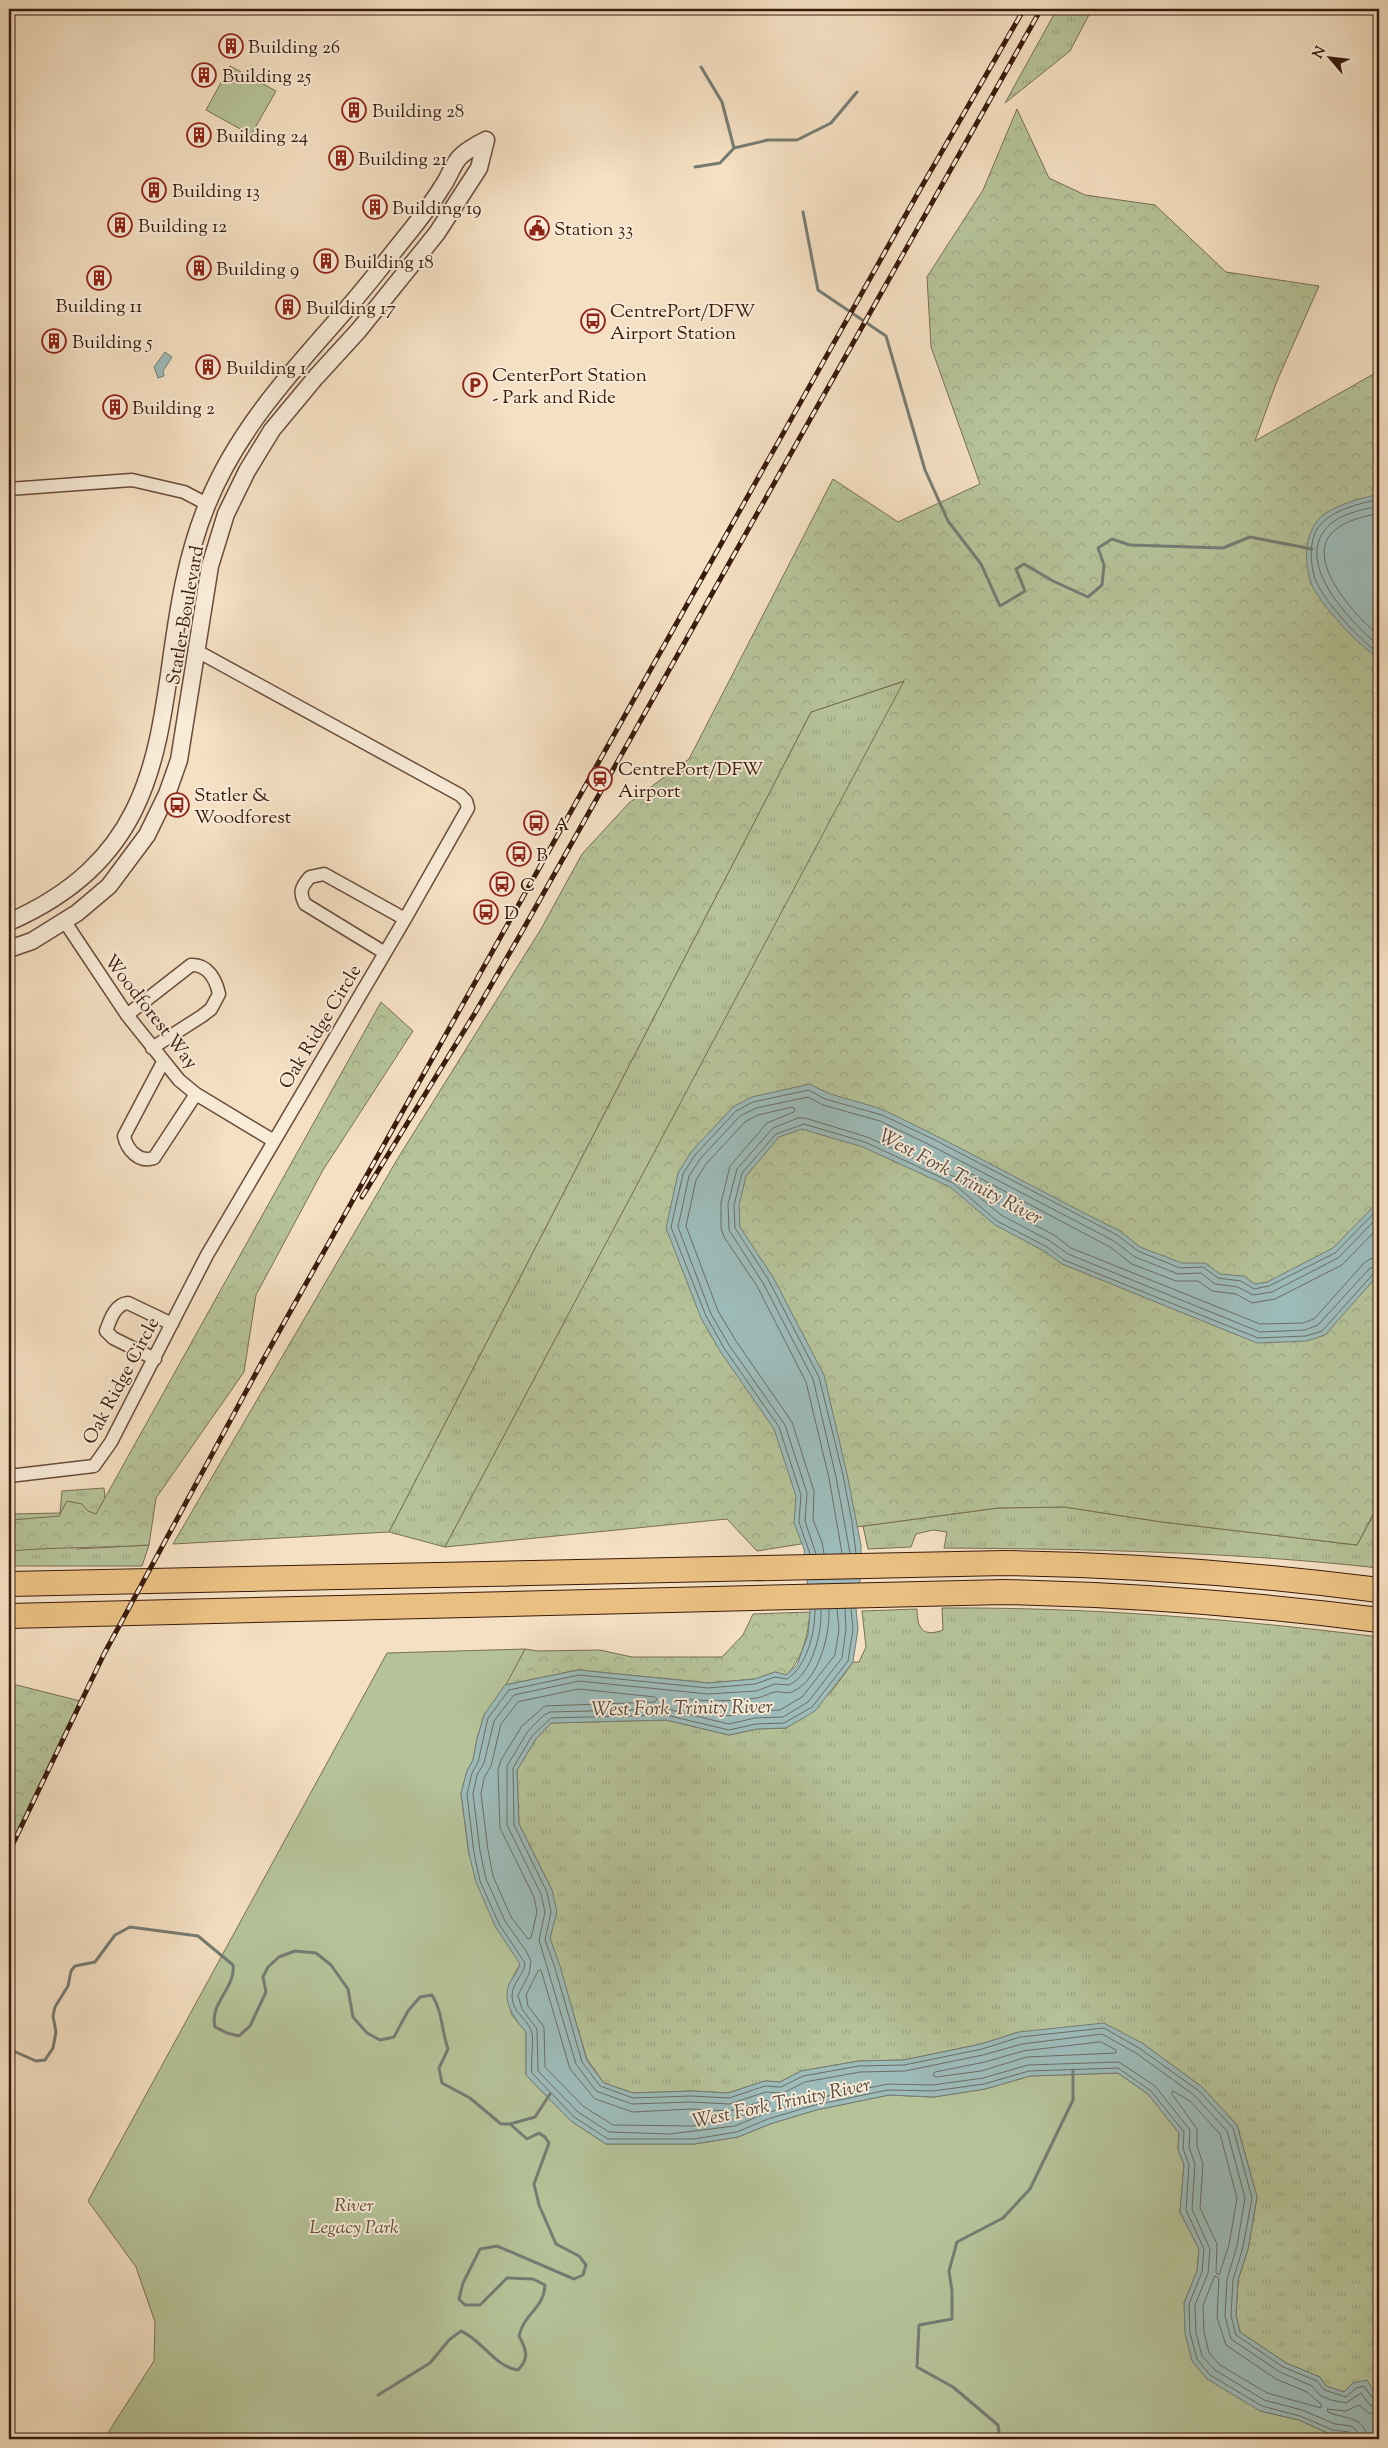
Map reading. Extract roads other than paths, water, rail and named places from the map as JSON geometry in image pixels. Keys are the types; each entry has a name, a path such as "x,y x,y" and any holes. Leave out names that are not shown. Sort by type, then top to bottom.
{"highway":[{"path":"9,1584 925,1563 1084,1564 1166,1568 1379,1590"},
{"path":"9,1616 1005,1592 1166,1598 1256,1605 1379,1620"}],"street":[{"name":"Statler Boulevard","path":"9,922 52,900 103,859 117,840 139,800 156,754 181,598 192,549 207,504 253,420 298,363 358,296 419,220 443,187 460,156 486,140 479,168 438,233 359,330 316,377 272,430 247,471 226,514 210,566 179,760 167,794 147,835 137,851 109,886 65,922 32,941 9,949"},
{"path":"298,363 316,377"},
{"path":"9,488 132,480 184,492 226,514"},
{"name":"Oak Ridge Circle","path":"9,1476 94,1466 111,1442 207,1255 405,919 468,808 466,801 460,795 197,651"},
{"path":"156,754 179,760"},
{"path":"385,953 305,904 300,894 301,889 310,877 324,874 405,919"},
{"name":"Woodforest Way","path":"65,922 127,1014 179,1080 196,1094 274,1141"},
{"path":"127,1014 191,965 202,967 216,982 219,994 211,1009 152,1048"},
{"path":"163,1062 124,1136 132,1152 140,1158 149,1160 154,1158 196,1094"},
{"path":"155,1359 113,1338 106,1330 112,1317 118,1306 128,1303 172,1324"}],"water":[{"path":"165,352 172,357 163,371 164,376 158,378 154,367"},
{"path":"1379,494 1379,658 1351,635 1331,613 1315,591 1308,568 1307,545 1315,524 1327,512 1344,504"},
{"name":"West Fork Trinity River","path":"810,1084 830,1094 872,1106 921,1128 1120,1231 1140,1247 1182,1263 1205,1263 1220,1274 1243,1276 1255,1284 1267,1282 1333,1248 1379,1201 1379,1274 1325,1335 1307,1341 1257,1343 1062,1264 1044,1251 995,1225 950,1187 863,1147 802,1129 779,1137 746,1176 739,1206 740,1227 773,1277 824,1375 861,1545 861,1573 856,1609 858,1629 853,1662 815,1711 786,1728 757,1729 729,1735 666,1720 551,1723 536,1739 517,1770 519,1824 552,1890 557,1912 550,1938 560,1966 587,2061 604,2083 633,2093 692,2091 728,2093 765,2081 780,2082 801,2071 859,2061 904,2060 981,2044 1019,2032 1104,2023 1142,2043 1202,2087 1237,2125 1257,2197 1248,2249 1238,2280 1236,2315 1240,2332 1286,2363 1320,2377 1326,2386 1344,2392 1353,2383 1367,2380 1379,2401 1379,2439 1332,2435 1299,2420 1260,2411 1207,2379 1192,2361 1185,2334 1184,2303 1197,2271 1199,2249 1180,2212 1184,2165 1178,2149 1179,2133 1148,2094 1118,2073 1030,2076 985,2089 934,2097 889,2095 816,2110 770,2124 738,2137 694,2144 606,2144 571,2121 526,2075 526,2032 513,2015 507,1996 510,1982 520,1964 495,1926 476,1882 469,1854 461,1793 467,1771 473,1760 484,1715 505,1685 578,1670 709,1683 755,1679 775,1672 786,1675 797,1665 808,1635 810,1612 804,1549 794,1523 796,1496 774,1429 720,1351 701,1318 666,1228 678,1173 691,1152 733,1107 752,1097"}],"waterway":[{"path":"701,67 722,102 734,148"},
{"path":"695,167 720,163 734,148 768,140 797,140 831,123 857,92"},
{"path":"803,212 818,290 886,336 925,470 948,521 981,564 1000,606 1025,591 1016,569 1024,564 1053,581 1088,597 1102,585 1104,565 1098,548 1112,539 1130,545 1223,548 1250,537 1312,549"},
{"path":"9,2049 36,2061 45,2060 53,2048 56,2032 53,2016 55,2007 68,1986 71,1971 75,1966 95,1962 115,1935 130,1927 198,1936 233,1965 231,1981 219,2003 214,2018 215,2027 227,2033 239,2036 250,2026 266,1992 263,1977 268,1967 279,1957 295,1951 316,1953 331,1965 348,1989 353,2017 367,2033 380,2040 394,2037 408,2011 420,1997 432,1995 438,2008 448,2049 439,2068 442,2083 470,2098 501,2124 510,2124 535,2117 550,2094"},
{"path":"1000,2439 998,2425 953,2387 917,2367 919,2325 952,2319 952,2291 949,2271 957,2242 1003,2218 1030,2189 1073,2100 1073,2071"},
{"path":"378,2395 430,2363 449,2340 461,2331 476,2340 502,2364 518,2370 522,2366 526,2353 519,2336 525,2322 538,2306 544,2293 545,2285 533,2279 507,2278 480,2305 465,2305 459,2299 463,2283 480,2249 497,2246 574,2279 583,2275 586,2265 579,2256 556,2244 539,2205 534,2184 549,2143 539,2133 527,2139 510,2124"}],"railway":[{"path":"9,1852 104,1654 262,1362 918,193 1024,9"},
{"path":"362,1197 475,1013 520,935 1041,9"}],"place":[{"name":"Building 26","path":"231,46"},
{"name":"Building 25","path":"204,75"},
{"name":"Building 28","path":"354,110"},
{"name":"Building 24","path":"199,135"},
{"name":"Building 21","path":"341,158"},
{"name":"Building 13","path":"154,190"},
{"name":"Building 19","path":"375,207"},
{"name":"Building 12","path":"120,225"},
{"name":"Station 33","path":"537,228"},
{"name":"Building 18","path":"326,261"},
{"name":"Building 9","path":"199,268"},
{"name":"Building 11","path":"99,278"},
{"name":"Building 17","path":"288,307"},
{"name":"CentrePort/DFW Airport Station","path":"593,321"},
{"name":"Building 5","path":"54,341"},
{"name":"Building 1","path":"208,367"},
{"name":"CenterPort Station - Park and Ride","path":"475,385"},
{"name":"Building 2","path":"115,407"},
{"name":"CentrePort/DFW Airport","path":"600,779"},
{"name":"Statler & Woodforest","path":"177,805"},
{"name":"A","path":"536,823"},
{"name":"B","path":"519,854"},
{"name":"C","path":"502,884"},
{"name":"D","path":"486,912"}],"park label":[{"name":"River Legacy Park","path":"354,2215"}]}
